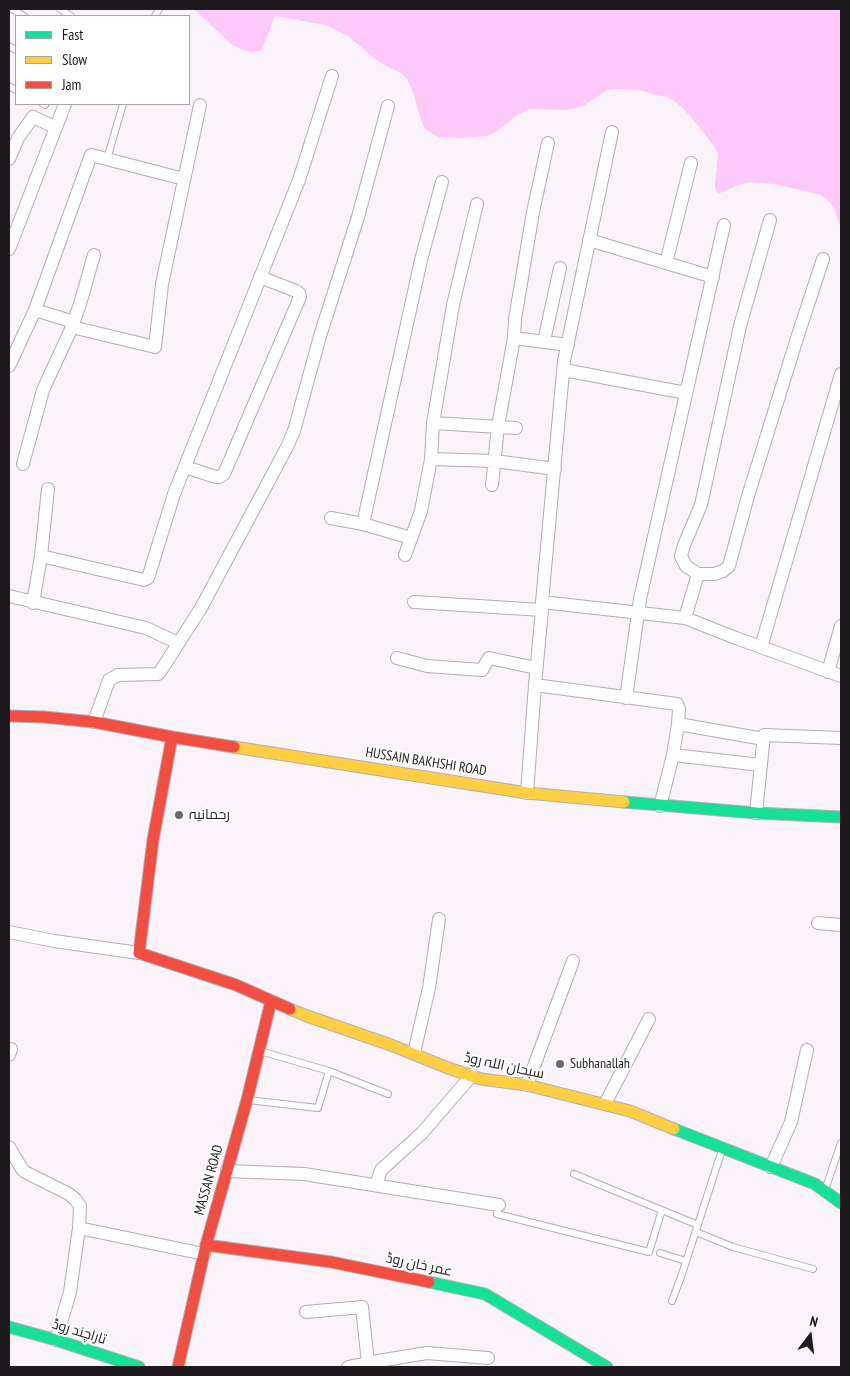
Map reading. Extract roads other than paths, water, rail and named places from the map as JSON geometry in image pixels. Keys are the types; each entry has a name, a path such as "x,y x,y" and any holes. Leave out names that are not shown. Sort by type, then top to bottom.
{"street":[{"path":"41,556 147,580 174,494 299,180 332,76"},
{"path":"9,249 64,105"},
{"path":"35,310 73,324 155,347 162,284 200,105"},
{"path":"94,722 109,680 118,675 158,674 201,608 287,447 294,431 320,336 358,217 388,106"},
{"path":"9,159 18,138 33,118 55,127"},
{"path":"527,792 536,668 564,370 612,132"},
{"path":"492,485 498,426 514,338 515,319 533,212 548,143"},
{"path":"9,366 35,310 91,155 184,179"},
{"path":"666,263 690,163"},
{"path":"363,524 421,260 442,182"},
{"path":"405,555 421,511 431,460 433,423 453,305 477,204"},
{"path":"770,220 740,326 701,505 681,556 686,566 698,574 714,574 723,571 729,566 748,496 823,259"},
{"path":"626,698 638,613 724,225"},
{"path":"589,240 713,277"},
{"path":"23,464 43,390 73,324 94,255"},
{"path":"544,342 560,268"},
{"path":"185,467 216,477 224,474 300,297 296,291 260,277"},
{"path":"514,338 568,345"},
{"path":"564,370 686,393"},
{"path":"761,647 841,374"},
{"path":"433,423 516,428"},
{"path":"431,460 495,461 555,469"},
{"path":"34,602 48,489"},
{"path":"331,518 363,524 411,538"},
{"path":"685,618 698,574"},
{"path":"9,596 146,628 178,643"},
{"path":"414,602 542,606 685,618 841,676"},
{"path":"828,672 841,626"},
{"path":"397,658 427,666 482,670 489,658 536,668"},
{"path":"535,686 675,703 679,709 678,724 673,755 660,806"},
{"name":"HUSSAIN BAKHSHI ROAD","path":"10,714 94,722 172,737 527,792 660,806 841,817"},
{"path":"678,724 764,739"},
{"path":"756,813 764,735 841,738"},
{"path":"9,932 54,941 139,953 153,840 172,737"},
{"path":"673,755 761,765"},
{"path":"414,1053 429,988 439,920"},
{"path":"818,923 841,925"},
{"name":"سبحان اللہ روڈ","path":"139,953 236,985 307,1016 414,1053 448,1068 481,1079 527,1085 638,1114 815,1184 841,1203"},
{"path":"527,1085 573,961"},
{"name":"MASSAN ROAD","path":"178,1367 205,1249 247,1100 271,1000"},
{"path":"605,1104 649,1020"},
{"path":"771,1167 791,1122 807,1050"},
{"path":"376,1186 381,1170 422,1134 472,1075"},
{"path":"9,1147 25,1172 69,1194 80,1206 79,1228 70,1292 56,1340"},
{"path":"227,1171 304,1174 499,1205"},
{"path":"79,1228 205,1249"},
{"name":"عمر خان روڈ","path":"205,1249 331,1262 485,1294 602,1366"},
{"path":"306,1312 362,1307 368,1363"},
{"name":"تاراچند روڈ","path":"9,1327 139,1367"},
{"path":"348,1367 427,1353 488,1358"}],"lane":[{"path":"107,159 123,105"},
{"path":"259,1051 329,1071 388,1094"},
{"path":"247,1100 318,1108 329,1071"},
{"path":"824,1191 841,1143"},
{"path":"672,1301 723,1149"},
{"path":"574,1174 698,1225"},
{"path":"499,1205 497,1214 649,1252 662,1210"},
{"path":"696,1232 733,1247 813,1269"},
{"path":"660,1253 686,1261"}],"place":[{"name":"رحمانیہ","path":"179,815"},
{"name":"Subhanallah","path":"560,1064"}]}
